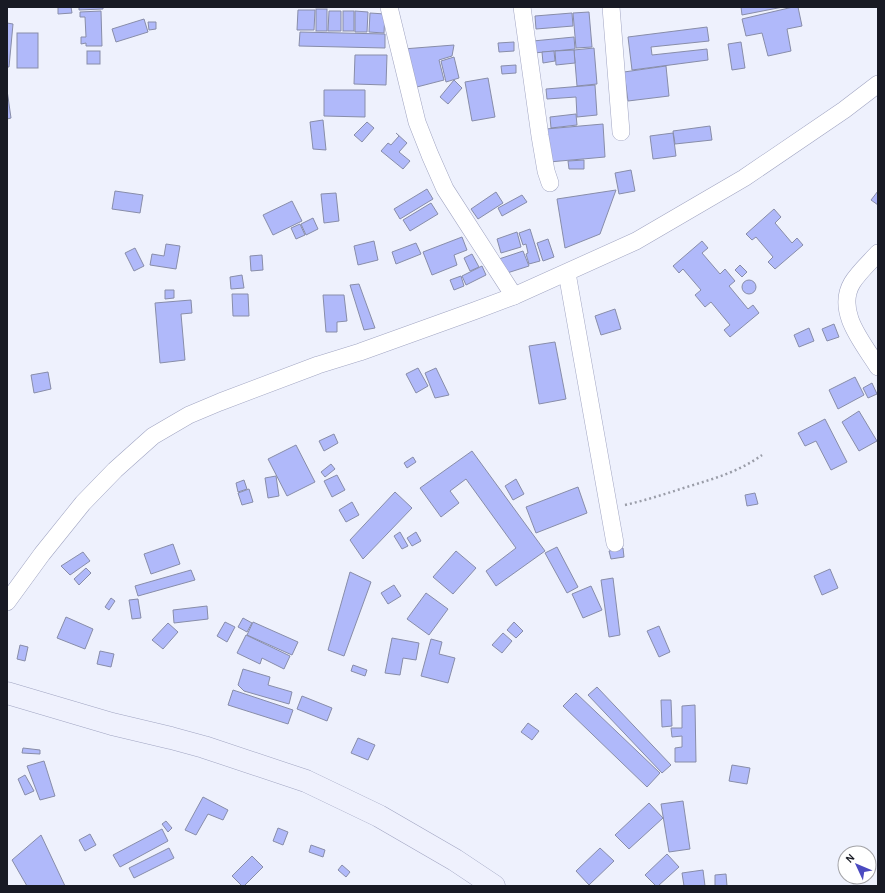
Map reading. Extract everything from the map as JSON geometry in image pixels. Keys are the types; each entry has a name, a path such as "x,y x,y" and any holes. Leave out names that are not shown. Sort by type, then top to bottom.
{"main road":[{"path":"7,693 112,724 204,747 306,781 379,816 455,860 494,886"}],"street":[{"path":"389,7 417,122 430,156 445,189 514,296"},
{"path":"522,7 540,136 546,171 550,183"},
{"path":"611,7 621,132"},
{"path":"7,602 83,502 115,470 153,436 189,415 220,402 318,365 360,352 514,296 636,241 744,178 844,110 878,84"},
{"path":"878,253 852,283 847,296 847,307 850,319 878,367"},
{"path":"567,273 615,543"}],"path":[{"path":"609,508 645,500 728,474 749,465 762,455"}],"building":[{"path":"58,7 71,7 72,13 58,14"},
{"path":"79,7 103,7 103,9 79,10"},
{"path":"741,7 783,7 742,15"},
{"path":"798,7 802,26 787,29 791,51 768,56 762,33 746,36 742,19"},
{"path":"316,9 327,9 327,31 316,31"},
{"path":"298,10 315,10 314,30 297,30"},
{"path":"101,11 102,46 86,46 86,43 81,44 81,37 86,37 85,17 80,17 80,12"},
{"path":"329,11 341,11 341,31 328,31"},
{"path":"343,11 354,11 354,31 343,31"},
{"path":"355,11 368,12 367,32 355,32"},
{"path":"589,12 592,47 576,48 573,13"},
{"path":"370,13 385,14 384,33 369,32"},
{"path":"572,13 573,26 536,29 535,16"},
{"path":"144,19 148,32 116,42 112,29"},
{"path":"148,22 156,22 156,29 149,30"},
{"path":"7,23 13,24 9,67 7,67"},
{"path":"707,27 709,41 651,47 652,55 707,49 708,60 632,70 628,37"},
{"path":"300,32 385,34 385,48 299,46"},
{"path":"17,33 38,33 38,68 17,68"},
{"path":"574,37 575,49 534,53 533,41"},
{"path":"514,42 514,51 499,52 498,43"},
{"path":"741,42 745,68 732,70 728,44"},
{"path":"454,45 452,56 439,60 444,80 413,88 403,49"},
{"path":"594,48 597,84 577,86 574,50"},
{"path":"574,50 575,63 556,65 555,51"},
{"path":"87,51 100,51 100,64 87,64"},
{"path":"554,51 555,61 543,63 542,52"},
{"path":"355,55 387,55 386,85 354,84"},
{"path":"454,57 459,78 446,82 441,61"},
{"path":"516,65 516,73 502,74 501,66"},
{"path":"666,66 669,96 628,101 624,72"},
{"path":"488,78 495,117 472,121 465,82"},
{"path":"454,80 462,88 448,104 440,97"},
{"path":"595,85 597,115 577,117 576,97 547,99 546,89"},
{"path":"7,90 11,118 7,119"},
{"path":"324,90 365,90 365,117 324,116"},
{"path":"576,114 577,125 551,128 550,117"},
{"path":"323,120 326,150 313,149 310,122"},
{"path":"367,122 374,128 362,142 354,135"},
{"path":"603,124 605,157 549,162 546,129"},
{"path":"710,126 712,140 675,144 673,131"},
{"path":"396,133 407,143 399,152 410,161 403,169 381,151 388,143 391,145 399,136"},
{"path":"673,133 676,156 653,159 650,136"},
{"path":"584,160 584,169 569,169 568,161"},
{"path":"631,170 635,191 619,194 615,173"},
{"path":"427,189 433,199 400,219 394,209"},
{"path":"616,190 600,234 565,248 557,199"},
{"path":"115,191 143,195 140,213 112,209"},
{"path":"878,191 878,205 871,200"},
{"path":"496,192 503,203 478,219 471,209"},
{"path":"336,193 339,221 324,223 321,194"},
{"path":"522,195 527,202 502,216 498,208"},
{"path":"292,201 302,221 273,235 263,215"},
{"path":"431,203 438,214 410,231 403,220"},
{"path":"774,209 781,217 775,223 792,243 797,238 803,245 775,269 768,262 773,257 756,237 752,240 746,234"},
{"path":"313,218 318,229 306,235 301,224"},
{"path":"300,224 305,235 296,239 291,228"},
{"path":"530,229 540,261 529,264 526,254 528,253 526,244 523,245 519,233"},
{"path":"517,232 521,247 501,253 497,239"},
{"path":"462,237 467,250 454,255 457,265 432,275 423,252"},
{"path":"548,239 554,257 543,261 537,243"},
{"path":"374,241 378,260 358,265 354,246"},
{"path":"702,241 708,248 702,253 720,274 725,269 735,281 729,286 748,309 753,305 759,313 730,337 724,330 730,325 711,302 705,307 695,295 701,290 683,269 679,273 673,266"},
{"path":"416,243 421,254 396,264 392,252"},
{"path":"166,244 180,246 176,269 150,265 152,254 164,256"},
{"path":"135,248 144,266 134,271 125,253"},
{"path":"523,251 529,266 504,274 499,259"},
{"path":"472,254 479,267 470,271 464,258"},
{"path":"262,255 263,270 251,271 250,256"},
{"path":"740,265 747,272 742,277 735,270"},
{"path":"482,266 486,275 466,285 462,276"},
{"path":"242,275 244,288 231,289 230,277"},
{"path":"461,276 464,286 454,290 450,280"},
{"path":"749,280 754,282 756,287 754,292 749,294 744,292 742,287 744,282"},
{"path":"359,284 375,328 364,330 350,285"},
{"path":"165,290 174,290 174,298 165,299"},
{"path":"232,294 248,294 249,316 233,316"},
{"path":"323,295 344,295 347,321 337,322 337,332 326,332"},
{"path":"191,300 192,313 181,314 185,360 160,363 155,303"},
{"path":"615,309 621,329 601,335 595,316"},
{"path":"834,324 839,337 827,341 822,329"},
{"path":"809,328 814,341 799,347 794,335"},
{"path":"555,342 566,399 539,404 529,346"},
{"path":"418,368 428,386 416,393 406,374"},
{"path":"436,368 449,395 435,398 425,373"},
{"path":"48,372 51,389 34,393 31,375"},
{"path":"855,377 864,395 838,409 829,390"},
{"path":"872,383 877,394 868,398 863,388"},
{"path":"859,411 877,441 859,451 842,422"},
{"path":"825,419 847,462 831,470 816,441 805,446 798,433"},
{"path":"334,434 338,443 324,451 319,441"},
{"path":"296,445 315,482 287,496 268,459"},
{"path":"472,451 545,551 496,586 486,571 516,548 466,479 450,491 459,503 441,517 420,488"},
{"path":"413,457 416,462 407,468 404,463"},
{"path":"331,464 335,469 325,477 321,472"},
{"path":"337,475 345,490 332,497 324,481"},
{"path":"276,476 279,496 268,498 265,478"},
{"path":"516,479 524,494 513,500 505,486"},
{"path":"244,480 247,489 238,492 236,483"},
{"path":"578,487 587,513 536,533 526,507"},
{"path":"249,489 253,502 242,505 238,493"},
{"path":"395,492 412,508 363,559 350,540"},
{"path":"755,493 758,504 747,506 745,495"},
{"path":"352,502 359,515 346,522 339,510"},
{"path":"400,532 408,546 402,549 394,536"},
{"path":"416,532 421,541 412,546 407,538"},
{"path":"173,544 180,564 151,574 144,554"},
{"path":"557,547 578,587 567,593 545,553"},
{"path":"623,548 624,557 611,559 609,551"},
{"path":"456,551 476,568 453,594 433,577"},
{"path":"83,552 90,561 70,575 61,566"},
{"path":"86,568 91,573 79,585 74,579"},
{"path":"830,569 838,588 822,595 814,576"},
{"path":"191,570 195,580 138,596 135,586"},
{"path":"350,572 371,582 344,656 328,650"},
{"path":"613,578 620,635 609,637 601,580"},
{"path":"394,585 401,596 388,604 381,593"},
{"path":"591,586 602,610 583,618 572,594"},
{"path":"426,593 448,609 429,635 407,619"},
{"path":"111,598 115,601 109,610 105,607"},
{"path":"138,599 141,618 132,619 129,600"},
{"path":"207,606 208,619 174,623 173,610"},
{"path":"66,617 93,629 85,649 57,638"},
{"path":"243,618 252,623 247,632 238,627"},
{"path":"225,622 235,627 227,642 217,636"},
{"path":"253,622 298,642 292,655 247,635"},
{"path":"514,622 523,631 516,638 507,630"},
{"path":"168,623 178,632 163,649 152,640"},
{"path":"659,626 670,652 659,657 647,631"},
{"path":"503,633 512,641 502,653 492,645"},
{"path":"246,635 290,656 284,669 262,658 260,664 237,653"},
{"path":"392,638 419,643 416,660 403,658 400,675 385,673"},
{"path":"431,639 442,642 439,654 455,658 448,683 421,676"},
{"path":"20,645 28,647 25,661 17,659"},
{"path":"100,651 114,654 111,667 97,664"},
{"path":"353,665 367,670 365,676 351,671"},
{"path":"243,669 270,677 268,685 292,692 289,704 244,691 238,685"},
{"path":"597,687 671,765 662,773 588,695"},
{"path":"233,690 293,710 288,724 228,705"},
{"path":"576,693 660,773 647,787 563,706"},
{"path":"302,696 332,708 327,721 297,709"},
{"path":"661,700 671,700 672,726 662,727"},
{"path":"695,705 696,762 675,762 675,748 682,747 682,736 672,737 671,728 682,728 682,706"},
{"path":"528,723 539,731 532,740 521,732"},
{"path":"358,738 375,745 368,760 351,753"},
{"path":"23,748 40,750 40,754 22,753"},
{"path":"44,761 55,796 40,800 27,766"},
{"path":"732,765 750,768 747,784 729,781"},
{"path":"25,775 34,791 25,795 18,779"},
{"path":"203,797 228,810 223,820 208,814 196,835 185,830"},
{"path":"683,801 690,849 669,852 661,804"},
{"path":"649,803 663,818 629,849 615,835"},
{"path":"166,821 172,828 168,832 162,824"},
{"path":"278,828 288,832 283,845 273,841"},
{"path":"162,829 168,841 120,867 113,855"},
{"path":"90,834 96,845 85,851 79,840"},
{"path":"41,835 65,886 27,886 12,860"},
{"path":"311,845 325,850 323,857 309,852"},
{"path":"169,848 174,858 134,878 129,868"},
{"path":"600,848 614,861 589,885 576,871"},
{"path":"667,854 679,867 658,886 656,886 645,875"},
{"path":"252,856 263,867 244,886 242,886 232,876"},
{"path":"342,865 350,872 346,877 338,870"},
{"path":"703,870 705,886 684,886 682,873"},
{"path":"726,874 727,886 715,886 715,875"}]}
